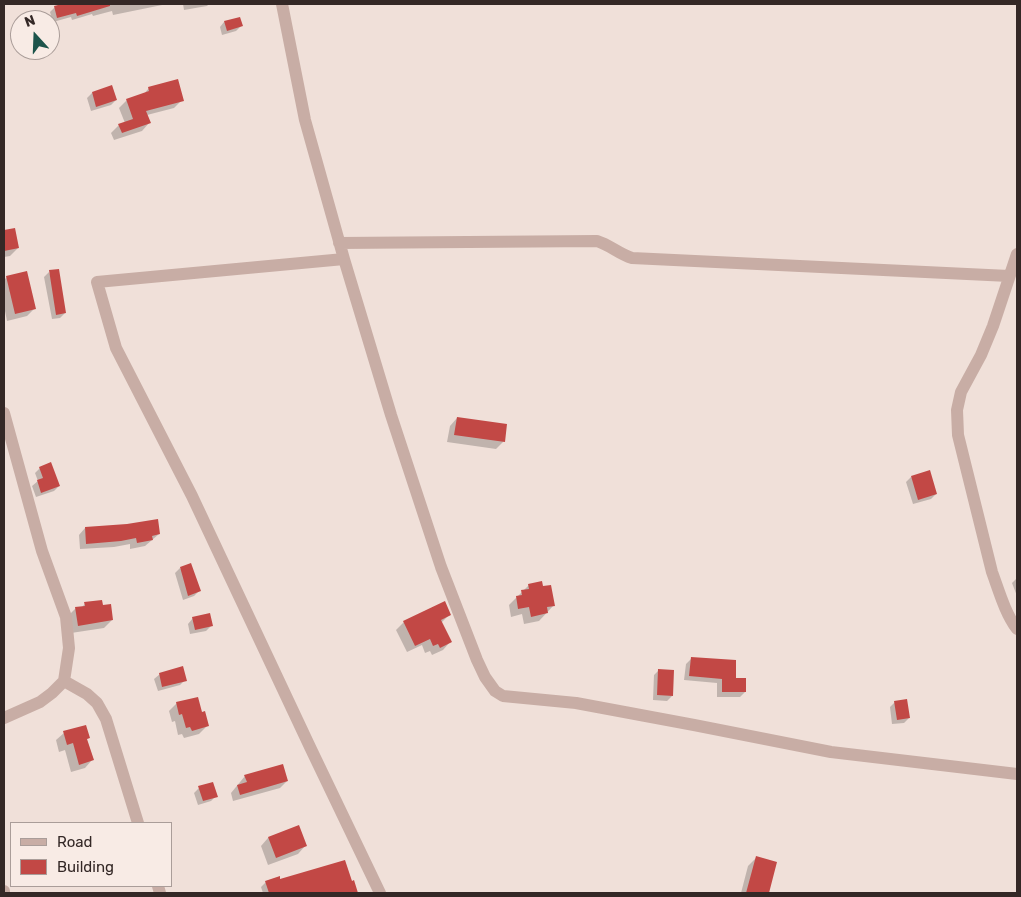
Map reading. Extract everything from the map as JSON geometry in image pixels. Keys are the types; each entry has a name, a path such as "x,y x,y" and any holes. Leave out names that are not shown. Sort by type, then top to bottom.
{"street":[{"path":"282,4 305,120 339,242 391,415 441,567 477,660 495,692 503,696 576,703 831,752 1017,774"},
{"path":"339,242 597,241 605,243 622,255 632,258 1010,276"},
{"path":"1017,254 993,326 962,392 957,410 960,443 992,572 1003,602 1017,629"},
{"path":"344,258 97,282 116,348 192,496 380,893"},
{"path":"4,413 42,551 66,618 69,648 64,681 40,702 4,718"},
{"path":"64,681 87,694 97,703 106,719 138,822"}],"building":[{"path":"62,4 110,4 110,6 77,16 76,13 60,17 60,10 55,10 54,6"},
{"path":"240,17 243,26 227,31 224,21"},
{"path":"178,79 184,101 146,111 151,123 122,133 118,124 133,119 126,99 149,91 148,87"},
{"path":"112,85 117,100 96,107 92,92"},
{"path":"15,228 19,248 4,251 4,230"},
{"path":"59,269 66,313 56,315 49,270"},
{"path":"27,271 36,309 15,314 6,276"},
{"path":"457,417 507,424 505,442 454,435"},
{"path":"51,462 60,486 41,493 37,480 43,478 39,467"},
{"path":"930,470 937,494 918,500 911,476"},
{"path":"158,519 160,534 152,536 153,540 137,543 136,538 86,544 85,527 127,524"},
{"path":"191,563 201,591 188,596 180,567"},
{"path":"542,581 543,586 551,585 555,606 547,607 548,613 531,617 529,607 518,609 516,596 522,595 521,590 529,589 528,584"},
{"path":"102,600 103,605 111,604 113,620 78,626 75,607 85,606 84,602"},
{"path":"445,601 451,615 441,620 452,642 440,648 438,644 433,646 430,639 415,646 403,621"},
{"path":"210,613 213,626 195,630 192,617"},
{"path":"691,657 736,660 736,678 746,678 746,692 722,692 722,679 689,676"},
{"path":"183,666 187,681 162,687 159,673"},
{"path":"658,669 674,670 673,696 657,695"},
{"path":"198,697 202,712 205,711 209,726 192,731 190,727 186,728 182,714 179,715 176,702"},
{"path":"907,699 910,718 897,720 894,701"},
{"path":"86,725 90,738 87,739 94,760 79,765 73,743 67,745 63,731"},
{"path":"283,764 288,781 240,795 237,785 247,782 244,775"},
{"path":"213,782 218,797 203,801 198,786"},
{"path":"299,825 307,846 276,858 268,837"},
{"path":"756,856 777,862 769,893 746,893"},
{"path":"345,860 358,893 269,893 265,881 280,876 280,879"}]}
